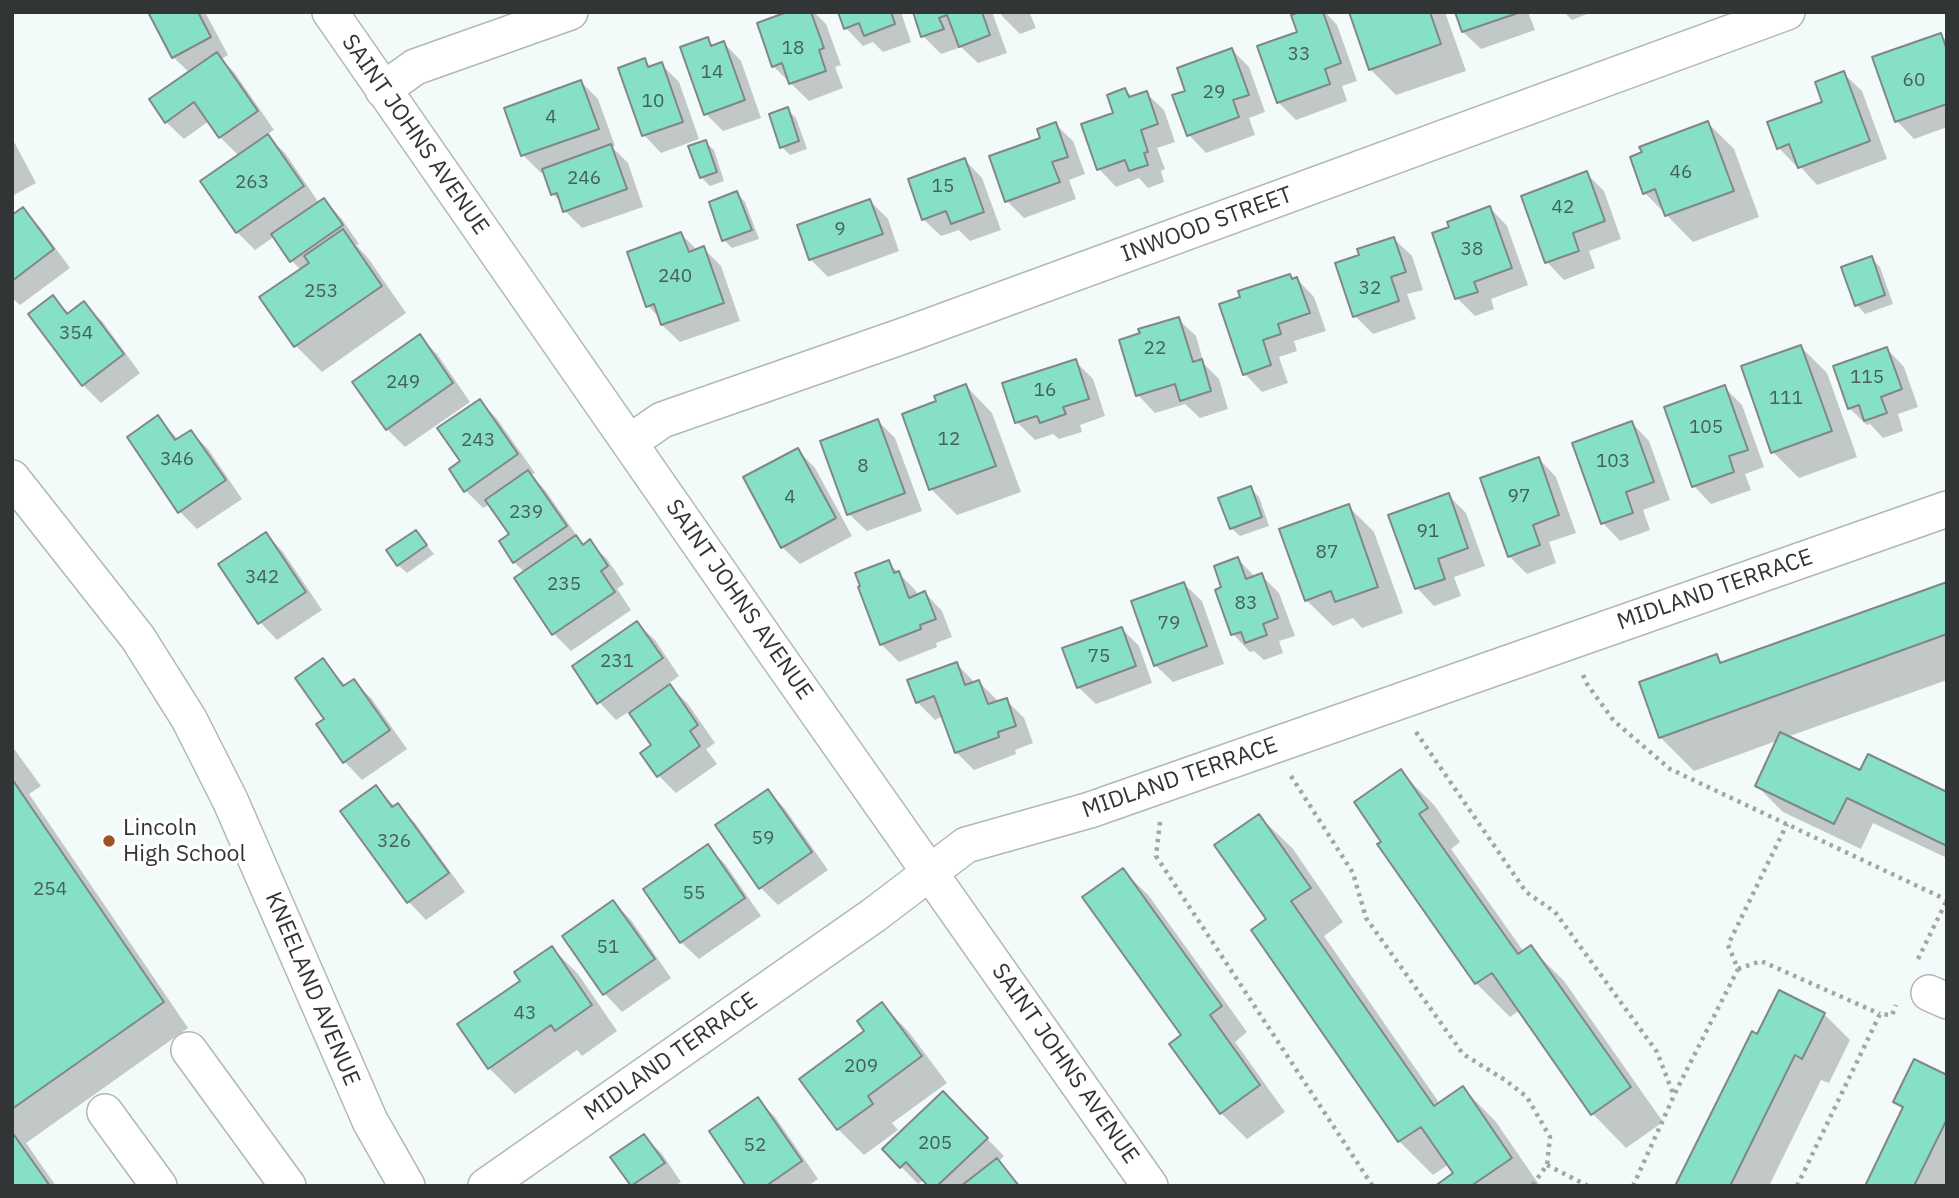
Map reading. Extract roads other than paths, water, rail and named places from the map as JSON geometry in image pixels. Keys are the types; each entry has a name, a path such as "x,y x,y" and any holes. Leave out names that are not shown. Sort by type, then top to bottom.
{"street":[{"name":"SAINT JOHNS AVENUE","path":"330,12 1150,1186"},
{"path":"383,90 415,67 570,12"},
{"name":"INWOOD STREET","path":"630,442 662,421 903,336 1787,12"},
{"name":"KNEELAND AVENUE","path":"12,478 138,638 190,719 230,800 370,1121 407,1186"},
{"name":"MIDLAND TERRACE","path":"486,1186 874,915 966,845 1090,810 1947,509"},
{"path":"188,1049 288,1186"},
{"path":"104,1112 159,1186"}],"place":[{"name":"Lincoln High School","path":"109,841"}]}
